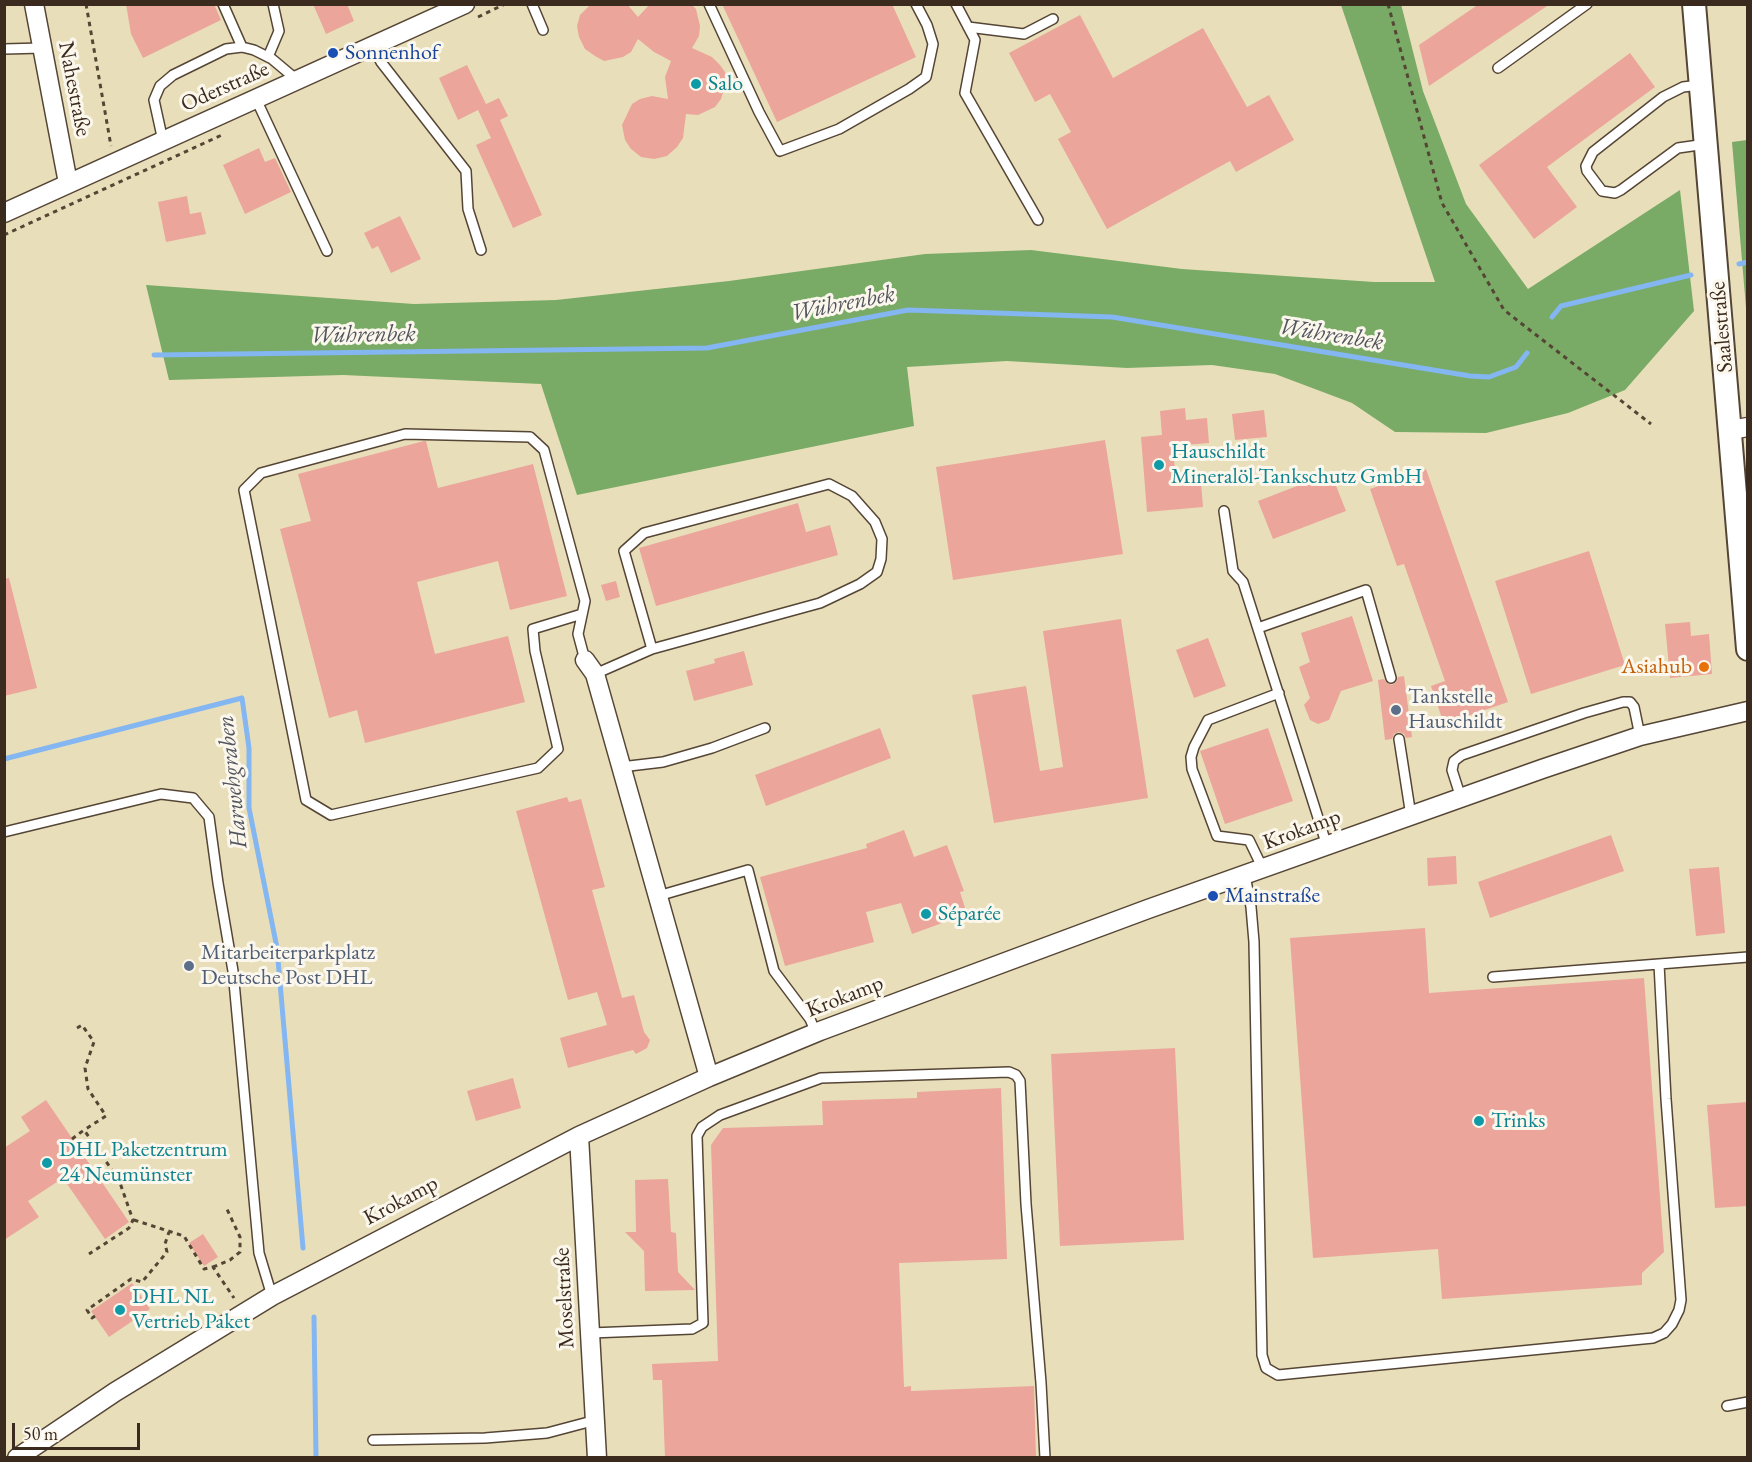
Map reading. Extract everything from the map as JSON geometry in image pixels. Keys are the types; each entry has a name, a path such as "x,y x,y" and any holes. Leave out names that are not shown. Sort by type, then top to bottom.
{"street":[{"name":"Nahestraße","path":"34,4 68,183"},
{"name":"Oderstraße","path":"4,213 465,4"},
{"name":"Saalestraße","path":"1694,4 1706,144 1739,429 1748,649"},
{"path":"590,667 621,767 709,1077"},
{"name":"Krokamp","path":"17,1458 115,1392 272,1296 579,1136 709,1077 816,1033 1148,909 1461,798 1640,736 1748,711"},
{"name":"Moselstraße","path":"579,1136 597,1458"}],"lane":[{"path":"223,4 243,47"},
{"path":"268,57 279,30 273,4"},
{"path":"532,4 543,30"},
{"path":"709,4 759,112 780,151 839,129 926,77 933,44 927,25 916,4"},
{"path":"956,4 975,40 965,93 1038,220"},
{"path":"1498,68 1587,4"},
{"path":"968,27 1024,34 1053,19"},
{"path":"373,46 381,62 466,171 468,209 481,250"},
{"path":"163,141 154,100 160,86 173,75 225,49 243,47 268,57 297,80"},
{"path":"4,49 42,48"},
{"path":"1701,84 1683,87 1663,97 1593,152 1586,166 1587,171 1602,191 1615,193 1678,148 1706,144"},
{"path":"256,99 327,251"},
{"path":"582,614 533,629 535,651 558,749 538,768 331,815 306,800 244,490 261,474 405,434 530,437 544,450 585,601 578,634 590,667 820,603 860,584 877,572 881,559 882,538 875,522 852,496 829,484 644,533 624,551 651,649"},
{"path":"1224,511 1233,571 1243,582 1327,846"},
{"path":"1258,628 1366,590 1391,678"},
{"path":"1263,869 1249,840 1217,836 1192,769 1191,757 1208,720 1279,693"},
{"path":"1461,798 1452,770 1454,761 1462,755 1584,713 1630,702 1634,707 1640,736"},
{"path":"621,767 663,762 712,748 765,728"},
{"path":"1399,739 1412,816"},
{"path":"4,832 161,794 193,798 209,817 233,971 259,1253 272,1296"},
{"path":"658,896 748,870 774,971 810,1019 816,1033"},
{"path":"1245,875 1254,942 1262,1355 1266,1368 1278,1375 1653,1338 1664,1333 1672,1324 1681,1300 1666,1099 1659,964"},
{"path":"1493,977 1748,957"},
{"path":"591,1333 692,1329 703,1323 697,1136 702,1127 720,1115 821,1078 1009,1072 1020,1081 1027,1215 1045,1458"},
{"path":"1727,1406 1748,1402"},
{"path":"373,1440 485,1438 547,1433 596,1420"}],"path":[{"path":"86,4 111,147 108,165 112,186"},
{"path":"1388,4 1442,203 1504,310 1651,424"},
{"path":"72,1139 106,1116 88,1089 85,1068 94,1042 82,1025 77,1028"},
{"path":"84,1130 119,1180 134,1220"},
{"path":"134,1220 183,1236 204,1269 230,1260 240,1252 240,1237 226,1207"},
{"path":"89,1254 129,1228 134,1220"},
{"path":"95,1316 92,1318 87,1310 131,1279 142,1282 167,1252 165,1244 169,1232"},
{"path":"213,1267 242,1313"}],"green space":[{"path":"1401,4 1423,91 1466,204 1528,289 1680,190 1694,311 1625,390 1568,413 1486,433 1395,432 1352,403 1275,374 1212,365 1127,368 1007,361 907,367 914,426 577,495 541,384 343,375 169,380 146,285 414,304 556,300 729,281 925,254 1031,250 1182,269 1374,282 1435,282 1341,5"},
{"path":"1747,140 1748,307 1746,308 1732,142"}],"building":[{"path":"126,4 214,4 221,20 143,58 131,34"},
{"path":"313,4 347,4 354,21 326,34"},
{"name":"Salo","path":"591,4 627,4 638,17 650,4 691,4 696,9 700,26 699,36 692,48 712,57 720,65 725,72 726,82 721,99 715,107 698,115 686,114 683,138 667,156 654,159 641,157 625,140 622,125 632,104 640,99 652,96 668,99 665,77 671,61 654,52 638,39 631,52 623,57 604,61 585,49 577,26 580,15"},
{"path":"722,4 892,4 916,57 777,122"},
{"path":"1479,4 1550,4 1429,86 1419,45"},
{"path":"1080,15 1113,78 1203,28 1247,107 1269,95 1294,140 1236,172 1230,161 1107,229 1058,139 1071,132 1050,94 1035,102 1009,53"},
{"path":"1630,53 1655,87 1547,167 1577,207 1534,239 1479,165"},
{"path":"467,65 486,104 499,98 508,116 500,120 542,215 513,228 476,145 491,138 478,110 458,120 439,78"},
{"path":"259,148 265,162 275,158 291,192 245,214 223,165"},
{"path":"187,196 190,214 201,212 206,234 166,242 158,202"},
{"path":"400,216 421,259 391,273 378,246 372,249 364,233"},
{"name":"Hauschildt Mineralöl-Tankschutz GmbH","path":"1185,408 1186,420 1207,418 1209,443 1173,446 1176,486 1201,483 1203,507 1147,512 1141,437 1162,435 1160,411"},
{"path":"1264,410 1267,437 1235,440 1232,414"},
{"path":"1105,440 1123,554 953,580 936,467"},
{"path":"426,441 438,488 533,464 567,596 510,610 498,561 417,582 435,654 508,636 525,702 365,743 357,710 329,718 280,529 311,521 298,474"},
{"path":"1426,469 1508,702 1444,724 1431,686 1445,681 1404,564 1397,566 1370,489"},
{"path":"1331,473 1346,511 1273,539 1258,501"},
{"path":"798,503 806,532 830,525 838,555 656,606 639,548"},
{"path":"1589,551 1625,665 1531,694 1495,581"},
{"path":"9,578 37,688 4,696 4,579"},
{"path":"616,581 620,597 606,601 601,585"},
{"path":"1352,616 1373,681 1341,691 1329,720 1318,724 1310,720 1304,705 1310,698 1299,667 1310,662 1301,633"},
{"path":"1121,619 1148,798 994,823 972,695 1026,686 1040,771 1063,767 1043,631"},
{"path":"1690,622 1691,636 1709,634 1712,674 1670,678 1665,624"},
{"path":"1208,638 1226,686 1194,698 1176,650"},
{"path":"744,651 753,685 694,701 686,671 715,663 714,659"},
{"path":"1404,676 1412,737 1406,738 1399,732 1394,734 1392,739 1385,740 1378,680 1384,679 1392,685 1398,677"},
{"path":"880,728 891,758 766,806 755,775"},
{"path":"1268,728 1293,801 1225,824 1200,751"},
{"path":"567,797 569,802 581,799 605,887 592,890 622,998 634,995 644,1032 650,1040 647,1048 636,1054 633,1050 568,1068 560,1038 607,1025 597,992 568,1000 516,811"},
{"path":"904,830 914,857 947,845 964,891 960,892 967,914 912,934 901,903 866,912 874,942 785,966 760,877 867,848 866,844"},
{"path":"1611,835 1624,871 1490,918 1478,882"},
{"path":"1456,856 1457,884 1428,886 1427,858"},
{"path":"1719,867 1725,933 1696,936 1689,869"},
{"name":"Trinks","path":"1425,928 1429,993 1644,978 1664,1252 1642,1273 1642,1285 1442,1299 1438,1249 1313,1258 1290,938"},
{"path":"1175,1048 1184,1240 1060,1246 1051,1054"},
{"path":"513,1078 521,1108 476,1121 467,1091"},
{"path":"1001,1088 1007,1259 899,1263 904,1387 911,1386 911,1391 1034,1386 1036,1458 665,1458 662,1380 653,1380 652,1364 718,1361 711,1145 723,1128 823,1125 822,1101 917,1098 917,1092"},
{"name":"DHL Paketzentrum 24 Neumünster","path":"46,1100 129,1222 105,1239 63,1178 28,1201 39,1217 4,1240 4,1148 30,1131 21,1117"},
{"path":"1748,1102 1748,1206 1715,1208 1707,1105"},
{"path":"668,1179 671,1232 676,1233 678,1272 695,1290 645,1291 644,1251 625,1232 636,1232 635,1180"},
{"path":"203,1234 218,1257 204,1266 189,1243"},
{"name":"DHL NL Vertrieb Paket","path":"132,1283 150,1309 109,1337 91,1311"}],"waterway":[{"name":"Wührenbek","path":"1739,264 1748,262"},
{"name":"Wührenbek","path":"1552,317 1561,306 1691,275"},
{"name":"Wührenbek","path":"154,355 707,348 908,310 1112,317 1470,376 1489,377 1516,367 1527,353"},
{"name":"Harwehgraben","path":"4,759 242,698 249,748 249,808 277,948 303,1248"},
{"name":"Harwehgraben","path":"314,1317 316,1458"}],"place":[{"name":"Sonnenhof","path":"333,53"},
{"name":"Salo","path":"696,84"},
{"name":"Hauschildt Mineralöl-Tankschutz GmbH","path":"1159,465"},
{"name":"Asiahub","path":"1704,667"},
{"name":"Tankstelle Hauschildt","path":"1396,710"},
{"name":"Mainstraße","path":"1213,896"},
{"name":"Séparée","path":"926,914"},
{"name":"Mitarbeiterparkplatz Deutsche Post DHL","path":"189,966"},
{"name":"Trinks","path":"1479,1121"},
{"name":"DHL Paketzentrum 24 Neumünster","path":"47,1163"},
{"name":"DHL NL Vertrieb Paket","path":"120,1310"}]}
